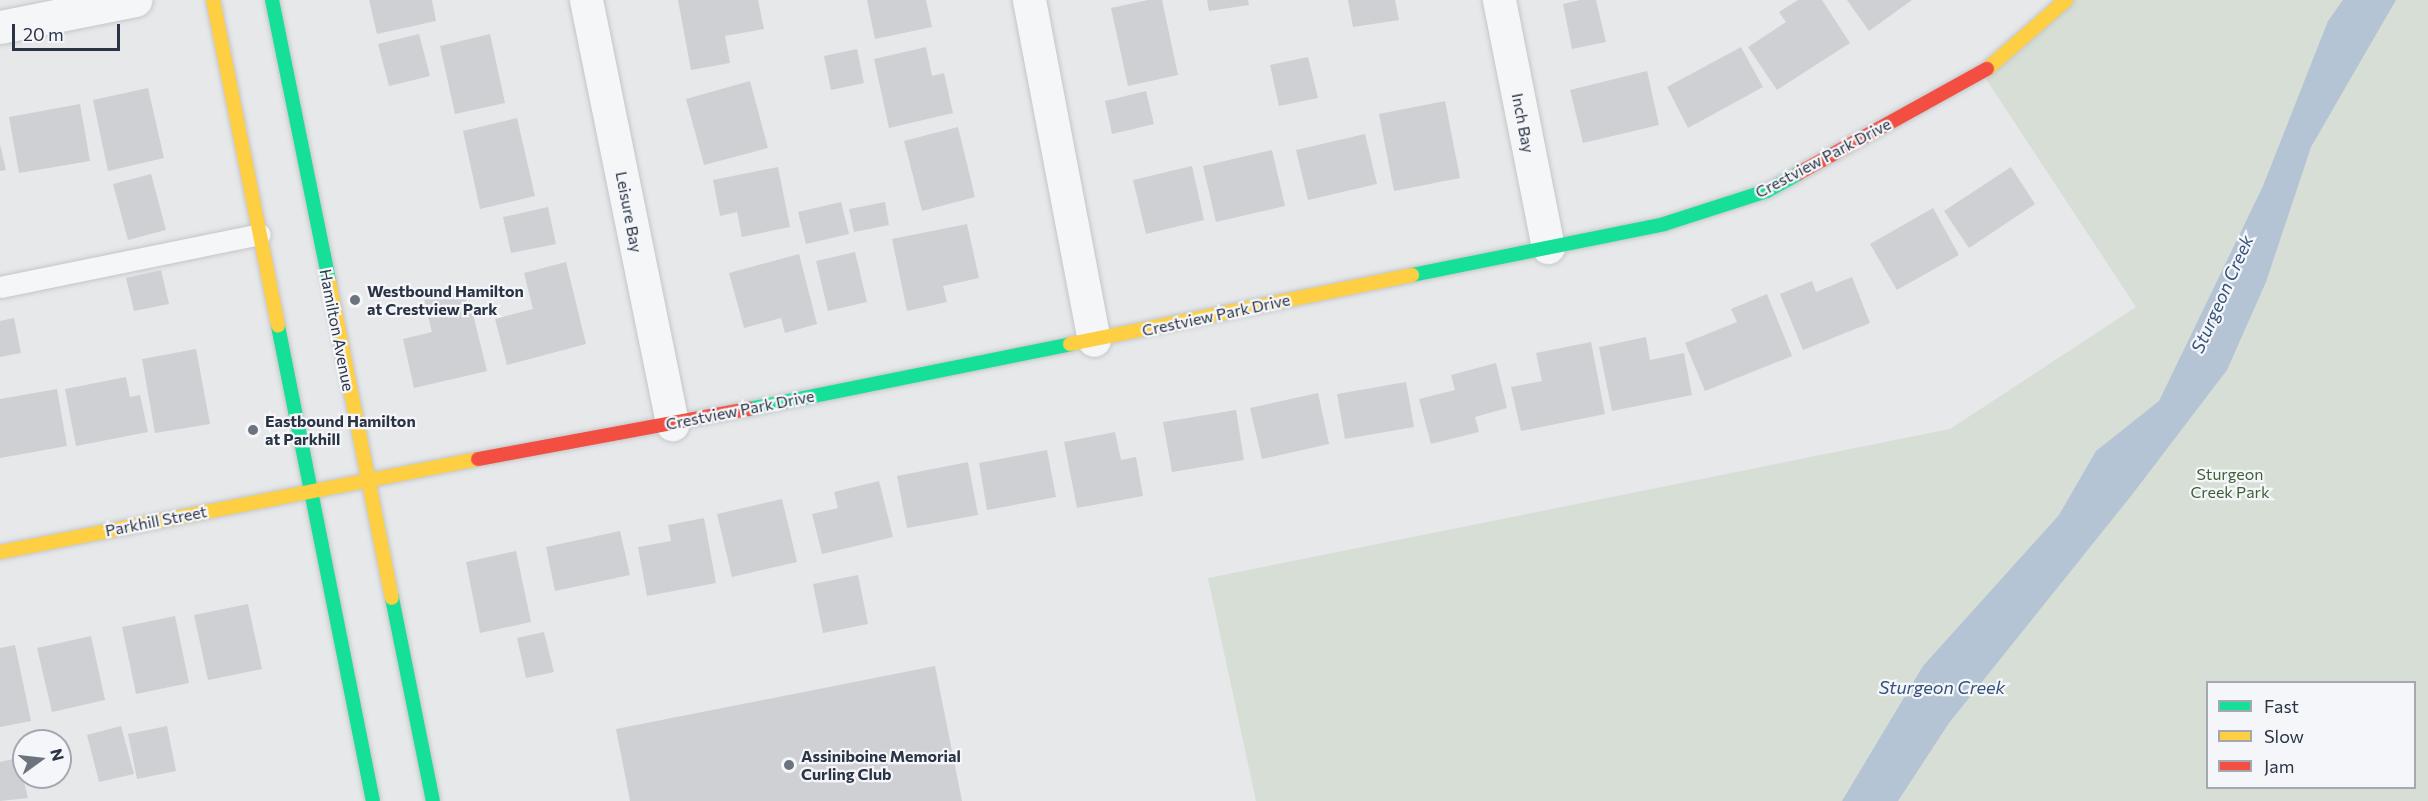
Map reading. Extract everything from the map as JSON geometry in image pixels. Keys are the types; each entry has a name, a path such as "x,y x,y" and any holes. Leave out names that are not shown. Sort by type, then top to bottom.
{"street":[{"path":"0,27 135,0"},
{"path":"213,0 373,801"},
{"name":"Hamilton Avenue","path":"272,0 433,801"},
{"name":"Leisure Bay","path":"586,0 672,424"},
{"path":"1029,0 1094,340"},
{"name":"Inch Bay","path":"1499,0 1548,247"},
{"name":"Crestview Park Drive","path":"312,490 672,424 1664,224 1767,191 1982,73 2060,2"},
{"name":"Parkhill Street","path":"0,552 312,490"}],"lane":[{"path":"0,287 260,234"}],"green space":[{"name":"Sturgeon Creek Park","path":"2066,0 2428,0 2428,801 1256,801 1208,578 1950,429 2136,307 1982,73"}],"water":[{"name":"Sturgeon Creek","path":"2343,0 2396,0 2311,147 2266,282 2227,370 2131,496 1949,723 1898,801 1842,801 1923,666 2059,515 2096,451 2159,401 2263,186 2328,21"}],"building":[{"path":"369,0 432,0 436,21 377,34"},
{"path":"678,0 758,0 764,29 725,36 730,63 691,70"},
{"path":"867,0 926,0 932,27 875,39"},
{"path":"1148,0 1162,0 1178,75 1128,86 1111,8"},
{"path":"1207,0 1248,0 1249,5 1209,11"},
{"path":"1348,0 1395,0 1399,20 1353,27"},
{"path":"1580,0 1596,0 1606,42 1572,49 1563,4"},
{"path":"1798,0 1822,0 1850,43 1777,90 1748,47 1786,22 1779,12"},
{"path":"1847,0 1912,0 1869,31"},
{"path":"419,34 430,76 389,86 378,44"},
{"path":"490,34 505,103 455,114 440,46"},
{"path":"926,47 932,76 944,73 953,113 889,128 874,59"},
{"path":"1741,47 1763,87 1688,128 1667,87"},
{"path":"857,49 864,83 831,90 824,56"},
{"path":"1308,57 1318,98 1279,106 1270,65"},
{"path":"1647,71 1659,125 1583,143 1570,90"},
{"path":"750,81 768,148 704,165 686,99"},
{"path":"148,88 164,158 108,171 93,100"},
{"path":"1146,91 1154,124 1112,134 1105,101"},
{"path":"1445,101 1460,178 1394,191 1379,114"},
{"path":"80,104 90,161 19,173 9,117"},
{"path":"517,118 535,196 480,209 463,131"},
{"path":"958,127 975,197 922,211 904,141"},
{"path":"1365,134 1377,184 1308,200 1296,150"},
{"path":"0,144 6,170 0,171"},
{"path":"1272,150 1285,206 1216,222 1203,166"},
{"path":"1192,166 1204,220 1146,234 1133,180"},
{"path":"778,167 790,227 742,237 737,212 720,216 713,180"},
{"path":"2011,167 2035,204 1969,248 1944,211"},
{"path":"151,174 166,230 128,240 113,184"},
{"path":"841,202 849,234 806,244 798,212"},
{"path":"885,202 889,225 854,232 849,209"},
{"path":"548,207 556,244 511,253 503,217"},
{"path":"1933,208 1959,255 1897,290 1870,244"},
{"path":"967,224 979,278 943,286 947,302 907,311 892,239"},
{"path":"855,252 867,302 828,311 816,261"},
{"path":"799,254 817,324 785,333 781,318 744,328 729,273"},
{"path":"566,262 586,344 507,365 495,319 533,309 524,273"},
{"path":"161,270 169,304 134,311 126,278"},
{"path":"1852,277 1870,323 1803,350 1780,294 1812,281 1816,292"},
{"path":"467,290 487,371 414,388 403,339 432,332 424,300"},
{"path":"1767,294 1792,356 1705,391 1685,343 1737,322 1731,309"},
{"path":"14,318 21,353 0,357 0,321"},
{"path":"1646,337 1650,360 1684,353 1692,395 1612,411 1599,347"},
{"path":"1591,342 1605,414 1521,431 1511,387 1542,381 1536,353"},
{"path":"196,349 210,424 155,433 142,359"},
{"path":"1496,363 1507,408 1475,417 1479,432 1431,444 1419,399 1455,390 1451,375"},
{"path":"126,377 130,397 140,395 148,432 76,446 65,389"},
{"path":"1406,382 1414,427 1345,439 1337,394"},
{"path":"57,389 67,446 0,458 0,399"},
{"path":"1318,393 1329,444 1262,459 1250,408"},
{"path":"1236,410 1244,460 1172,472 1163,422"},
{"path":"1115,432 1121,460 1136,457 1143,496 1077,508 1064,442"},
{"path":"1047,450 1056,497 987,510 979,463"},
{"path":"968,462 978,515 907,528 897,476"},
{"path":"879,481 893,537 822,554 812,514 838,508 834,492"},
{"path":"782,499 797,562 732,577 717,514"},
{"path":"704,518 716,583 647,596 638,547 671,541 668,525"},
{"path":"620,531 630,575 555,591 546,547"},
{"path":"516,551 531,622 480,633 466,562"},
{"path":"858,575 868,624 823,633 813,584"},
{"path":"248,604 262,669 208,680 194,615"},
{"path":"175,616 189,683 136,694 122,627"},
{"path":"544,632 554,672 526,678 517,638"},
{"path":"91,636 105,700 52,712 37,648"},
{"path":"15,645 31,721 0,727 0,648"},
{"name":"Assiniboine Memorial Curling Club","path":"935,666 962,801 630,801 616,729"},
{"path":"121,726 134,774 99,782 87,735"},
{"path":"167,726 176,771 137,779 128,734"},
{"path":"12,759 12,789 26,789 28,798 0,801 0,762"}],"traffic: fast":[{"path":"272,0 329,281"},
{"path":"1412,275 1664,224 1767,191 1799,173"},
{"path":"278,326 373,801"},
{"path":"749,409 1070,344"},
{"path":"392,598 433,801"}],"traffic: slow":[{"path":"213,0 278,326"},
{"path":"1987,69 2066,0"},
{"path":"1070,344 1412,275"},
{"path":"329,281 392,598"},
{"path":"0,552 478,459"}],"traffic: jam":[{"path":"1799,173 1987,69"},
{"path":"478,459 749,409"}],"place":[{"name":"Westbound Hamilton at Crestview Park","path":"355,300"},
{"name":"Eastbound Hamilton at Parkhill","path":"253,430"},
{"name":"Assiniboine Memorial Curling Club","path":"789,765"}]}
